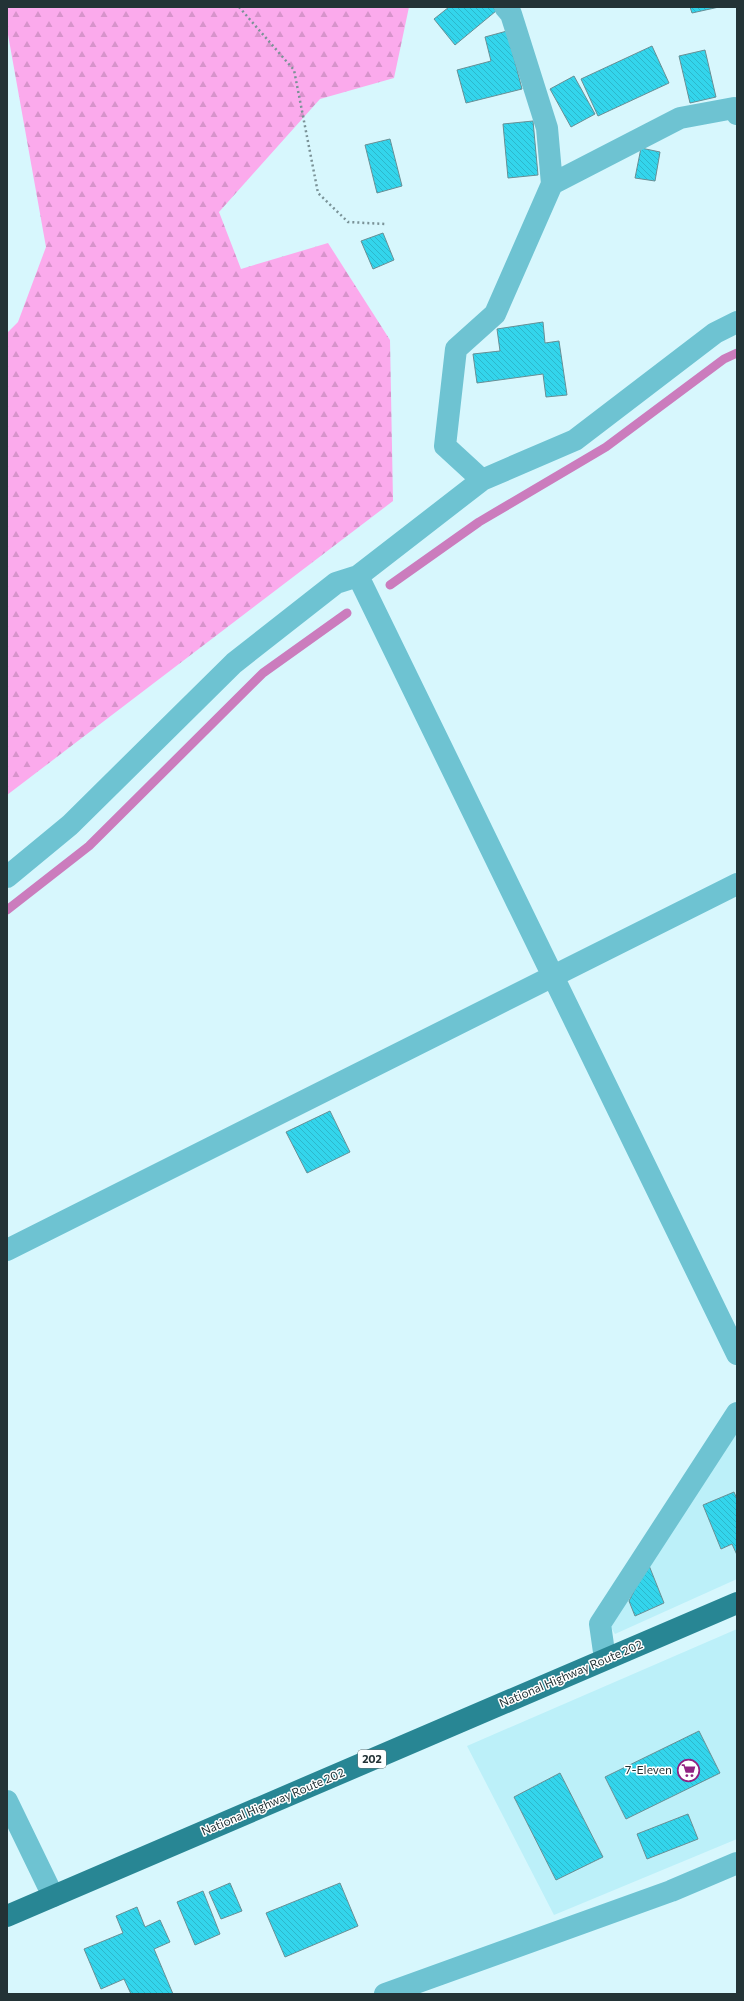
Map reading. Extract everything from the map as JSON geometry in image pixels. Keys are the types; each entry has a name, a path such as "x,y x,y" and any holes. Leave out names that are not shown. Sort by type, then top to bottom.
{"highway":[{"name":"National Highway Route 202","path":"7,1916 737,1603"}],"street":[{"path":"482,480 445,446 456,349 495,314 552,184 547,128 511,14 506,7"},
{"path":"552,184 680,118 734,108 737,114"},
{"path":"7,877 70,825 234,663 336,583 358,576 482,480 575,440 715,333 737,322"},
{"path":"358,576 737,1354"},
{"path":"7,1250 737,884"},
{"path":"605,1659 600,1624 737,1413"},
{"path":"7,1801 53,1896"},
{"path":"384,1994 671,1891 737,1863"}],"path":[{"path":"240,7 294,70 318,193 348,222 385,224"}],"shaded area":[{"path":"737,1430 737,1579 615,1634 598,1607"},
{"path":"737,1629 737,1839 554,1915 467,1746"}],"green space":[{"path":"7,7 409,7 394,78 320,99 219,212 241,269 328,243 390,340 393,501 7,795 7,333 18,322 46,247 7,29"}],"building":[{"path":"449,7 493,7 496,11 455,45 434,19"},
{"path":"690,7 719,7 692,13"},
{"path":"507,31 522,89 466,103 457,70 491,61 485,37"},
{"path":"652,46 669,83 598,116 581,79"},
{"path":"705,50 716,97 690,103 679,56"},
{"path":"574,76 595,114 571,127 550,89"},
{"path":"533,121 538,175 508,178 503,124"},
{"path":"390,139 402,186 377,193 365,145"},
{"path":"641,148 660,152 655,181 635,178"},
{"path":"383,233 394,260 373,269 361,241"},
{"path":"543,322 545,343 559,341 567,395 546,397 543,374 477,383 473,354 500,351 497,329"},
{"path":"330,1111 350,1152 307,1173 286,1132"},
{"path":"734,1492 737,1499 737,1555 732,1544 721,1549 703,1505"},
{"path":"648,1563 664,1603 635,1616 629,1601"},
{"path":"699,1731 720,1773 626,1819 605,1777"},
{"path":"560,1773 603,1857 556,1880 514,1797"},
{"path":"688,1814 698,1839 647,1859 637,1834"},
{"path":"230,1883 242,1911 221,1919 209,1892"},
{"path":"340,1883 358,1926 285,1957 266,1913"},
{"path":"203,1891 220,1934 195,1945 177,1902"},
{"path":"137,1907 145,1927 160,1920 170,1942 154,1949 173,1994 131,1994 124,1979 101,1989 84,1949 123,1933 116,1916"}],"waterway":[{"path":"390,585 479,522 606,447 724,359 737,353"},
{"path":"7,910 89,846 263,673 347,613"}],"place":[{"name":"7-Eleven","path":"688,1770"}]}
